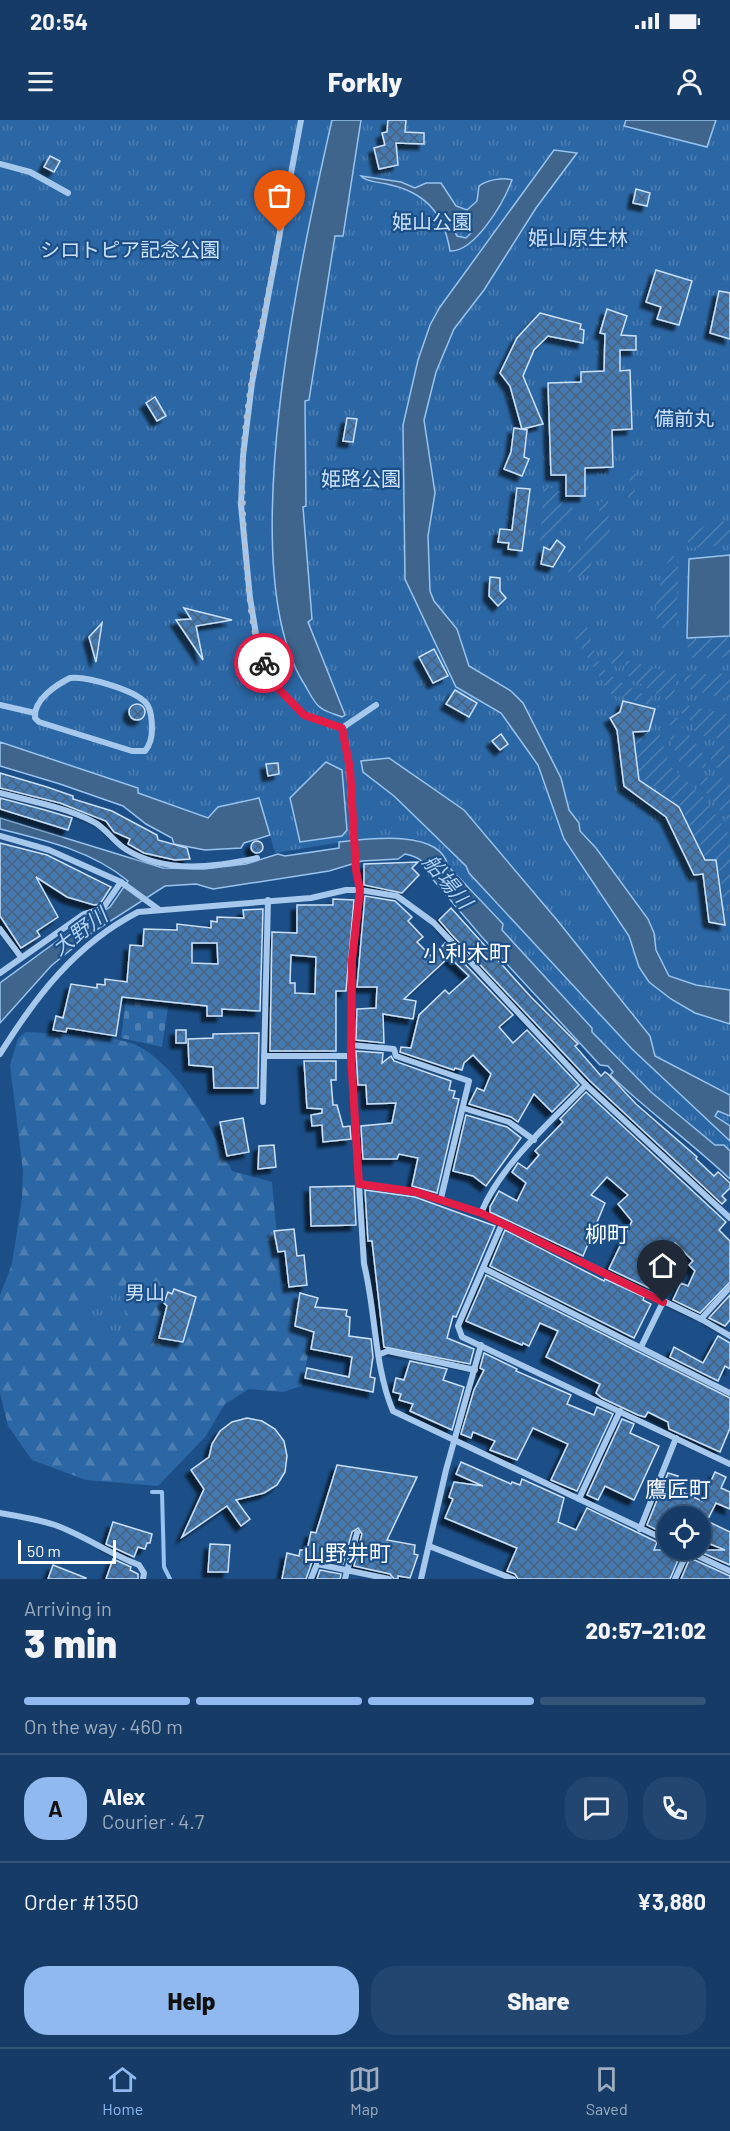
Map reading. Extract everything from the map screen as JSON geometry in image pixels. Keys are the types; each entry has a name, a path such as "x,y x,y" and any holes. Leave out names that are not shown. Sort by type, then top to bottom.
{"street":[{"path":"301,120 252,383 243,456 241,505 250,598 260,652 274,684 304,715 342,728"},
{"path":"0,164 30,172 68,193"},
{"path":"70,678 82,678 136,694 148,705 152,718 149,747 140,752 39,722 35,713 53,687 70,678"},
{"path":"0,705 35,713"},
{"path":"342,728 376,705"},
{"path":"342,728 350,773 356,870 360,890 352,960 351,1056 364,1264 385,1393 393,1411 657,1536"},
{"path":"0,793 94,821 126,850 158,863 182,867 213,866 257,858"},
{"path":"0,836 49,850 121,882 158,909"},
{"path":"0,973 84,914 103,908 121,882"},
{"path":"0,1054 30,1006 79,952 113,925 138,912 311,898 360,890 397,896 434,923 586,1085 730,1218"},
{"path":"263,1102 268,900"},
{"path":"0,929 21,957"},
{"path":"351,1045 394,1049 396,1056 455,1073 470,1081 441,1198"},
{"path":"264,1056 351,1056"},
{"path":"481,1213 489,1194 534,1140 586,1085"},
{"path":"463,1108 509,1122 534,1140"},
{"path":"359,1184 379,1185 441,1198 481,1213 701,1319 730,1336"},
{"path":"502,1224 458,1326 462,1336 730,1464"},
{"path":"483,1268 730,1393"},
{"path":"701,1319 730,1287"},
{"path":"641,1347 663,1302"},
{"path":"421,1579 446,1470 481,1345"},
{"path":"380,1354 388,1351 475,1370"},
{"path":"579,1499 620,1411"},
{"path":"640,1529 676,1438"},
{"path":"0,1513 55,1526 96,1544 111,1555 139,1565 144,1574 143,1579"},
{"path":"345,1579 357,1533"},
{"path":"429,1546 513,1579"},
{"path":"675,1579 683,1560"},
{"path":"707,1560 730,1571"},
{"path":"311,1579 319,1564 389,1579"}],"green space":[{"name":"姫路公園","path":"0,120 730,120 730,1153 723,1146 716,1145 647,1088 592,1033 592,1029 502,930 503,923 458,875 447,868 446,860 416,839 360,839 275,853 270,835 244,843 241,848 205,850 174,844 172,838 146,824 123,806 0,766"},
{"path":"630,472 636,472 634,501 628,500"},
{"path":"544,487 562,492 565,498 571,498 573,512 546,546 540,542"},
{"path":"608,501 610,537 595,554 587,575 570,578 568,572 599,514 599,503"},
{"path":"716,520 723,521 730,531 730,545 689,548 687,536"},
{"path":"678,556 677,626 660,628 657,621 656,603 669,558"},
{"path":"585,624 596,657 604,669 661,708 611,694 573,635"},
{"path":"730,637 730,657 687,658 688,640"},
{"path":"619,644 625,646 619,669 610,662 615,646"},
{"path":"626,660 677,674 673,700 666,700 624,673"},
{"path":"730,673 730,700 682,687 686,675"},
{"path":"681,704 730,715 730,740 697,735 689,718 678,711"},
{"path":"667,713 682,721 683,728 665,724"},
{"path":"659,731 669,765 701,794 730,836 730,906 724,903 718,860 705,857 681,806 640,777 634,734"},
{"path":"672,735 682,738 689,735 701,750 707,768 681,766 670,738"},
{"path":"716,746 730,746 730,769 714,767 709,754"},
{"path":"695,778 730,778 730,823"},
{"path":"126,1000 168,1007 162,1047 121,1038"},
{"name":"男山","path":"26,1032 99,1037 136,1045 166,1068 193,1100 232,1171 272,1182 281,1280 302,1298 296,1329 312,1333 302,1386 283,1392 249,1389 225,1404 205,1437 158,1486 86,1480 32,1460 8,1426 0,1393 0,1295 12,1264 22,1198 23,1171 10,1066 18,1038"},
{"path":"124,1291 126,1332 100,1331 80,1315 81,1302 92,1293"}],"water":[{"path":"332,120 361,120 343,236 335,236 309,400 305,401 306,506 303,507 312,619 308,622 345,715 342,717 318,706 303,682 283,630 273,563 273,488 280,407 305,247"},
{"path":"626,120 716,120 707,147 624,126"},
{"path":"554,150 577,153 536,208 484,290 454,329 436,372 424,420 435,493 428,536 430,591 434,601 457,629 469,666 511,691 523,703 561,778 569,810 579,823 580,831 596,848 648,919 654,933 656,950 669,976 696,985 730,990 730,1024 695,1013 671,999 649,982 639,967 629,936 564,839 538,765 501,713 456,687 405,579 403,425 418,360 430,325 440,307"},
{"path":"361,176 401,182 415,188 426,183 441,183 456,206 467,210 477,201 479,186 495,180 512,180 502,201 478,235 460,249 450,251 443,226 430,206 422,199 412,192","holes":["461,218 472,220 471,233 466,238 457,236 453,228 454,222"]},
{"path":"730,555 730,636 687,638 689,559"},
{"path":"0,742 138,788 138,793 208,818 218,807 259,798 270,835 244,843 241,848 205,850 174,844 172,838 146,824 123,806 0,766"},
{"path":"389,758 464,810 557,920 650,1036 655,1056 730,1095 730,1116 718,1111 715,1116 730,1126 730,1141 632,1049 469,873 466,866 394,796 363,772 361,761"},
{"path":"326,762 342,770 347,830 342,836 300,842 290,798"},
{"path":"0,818 163,868 204,869 246,864 278,854 285,856 339,848 339,842 366,839 401,839 431,846 442,854 448,866 503,924 502,930 592,1028 592,1032 651,1092 715,1145 724,1145 730,1151 730,1179 610,1075 613,1072 608,1066 600,1065 481,936 429,875 426,866 418,858 405,854 398,859 362,861 329,871 213,889 196,884 165,886 90,934 51,966 0,1023 0,983 68,933 110,907 128,881 84,854 51,842 0,829"}],"building":[{"path":"388,120 406,120 405,132 424,133 424,144 396,143 398,165 379,169 374,148 385,145 382,133 387,132"},
{"path":"50,156 60,161 54,172 44,167"},
{"path":"636,189 650,193 647,206 633,203"},
{"path":"656,270 692,281 679,325 657,319 661,307 646,302"},
{"path":"719,291 730,293 730,339 710,333"},
{"path":"607,309 627,316 621,335 636,336 636,350 620,350 620,371 630,370 632,429 612,430 613,467 585,468 585,496 566,496 566,475 551,475 548,383 581,382 581,372 604,371 605,334 600,333"},
{"path":"540,313 581,324 580,329 584,330 583,343 548,336 534,350 523,376 543,424 522,429 510,386 500,373 517,338"},
{"path":"155,397 166,416 157,421 146,403"},
{"path":"347,418 357,419 353,442 343,441"},
{"path":"514,428 527,430 524,457 529,459 522,476 504,469 511,452"},
{"path":"517,488 530,489 522,551 508,549 509,543 498,542 500,529 512,530"},
{"path":"557,540 565,547 553,567 541,564 544,547 550,550"},
{"path":"490,577 500,578 500,591 506,598 498,606 489,596"},
{"path":"184,608 232,620 196,626 203,660 176,620 191,619"},
{"path":"102,623 96,662 89,637"},
{"path":"434,649 448,676 433,683 419,657"},
{"path":"455,690 477,703 469,717 446,704"},
{"path":"623,701 655,709 649,731 633,732 639,780 679,807 705,860 716,860 725,925 709,922 703,874 694,875 666,817 624,786 617,730 610,718 620,712"},
{"path":"137,704 145,712 137,720 129,712"},
{"path":"501,734 508,744 500,750 492,741"},
{"path":"278,763 279,774 268,776 266,764"},
{"path":"0,773 47,787 73,796 73,799 112,811 157,835 158,840 187,848 190,859 175,860 144,853 128,844 130,839 114,832 106,821 60,803 0,788"},
{"path":"0,798 72,818 68,830 0,809"},
{"path":"259,841 263,847 259,853 255,853 251,845"},
{"path":"0,843 47,855 111,887 100,904 94,905 67,897 36,877 58,917 37,931 40,936 21,948 0,916"},
{"path":"418,862 412,868 419,875 402,893 364,885 364,864"},
{"path":"365,896 395,901 412,917 408,921 423,937 417,942 432,957 445,943 513,1015 499,1027 513,1043 527,1030 579,1085 552,1112 534,1094 518,1122 511,1117 469,1104 477,1088 484,1091 491,1074 473,1055 464,1063 462,1070 455,1068 454,1070 400,1052 401,1047 411,1048 419,1015 445,990 449,994 469,976 449,957 404,999 416,1001 413,1019 383,1014 384,1043 356,1040 357,1009 376,1008 377,987 357,987"},
{"path":"333,899 354,900 346,991 336,991 336,1051 270,1051 272,932 297,933 297,905 333,905","holes":["291,955 316,957 315,994 295,993 295,983 290,983"]},
{"path":"451,908 531,997 578,1044 575,1046 601,1076 605,1072 608,1074 636,1104 697,1157 696,1159 714,1176 718,1172 730,1183 730,1188 722,1196 726,1200 722,1204 590,1081 451,934 439,920"},
{"path":"263,909 260,1011 222,1009 222,1016 207,1016 207,1006 122,997 116,1036 67,1028 66,1032 53,1030 56,1016 63,1018 71,984 97,988 97,984 105,985 105,979 127,982 130,945 143,946 144,929 177,930 177,924 211,928 211,921 217,922 217,917 244,918 243,910","holes":["192,943 217,943 218,964 192,963"]},
{"path":"176,1030 186,1030 186,1043 176,1043"},
{"path":"259,1033 258,1088 214,1088 213,1067 189,1065 188,1039 213,1038 213,1034"},
{"path":"356,1051 383,1053 382,1063 391,1056 394,1061 451,1081 449,1090 455,1091 453,1098 459,1099 437,1193 412,1186 418,1158 399,1154 397,1159 363,1159 361,1126 392,1123 396,1103 367,1104 366,1085 358,1085"},
{"path":"304,1061 336,1061 336,1080 331,1080 333,1105 337,1105 343,1127 350,1126 351,1139 323,1142 322,1125 312,1126 311,1115 322,1113 322,1109 307,1108"},
{"path":"586,1092 726,1222 719,1230 730,1241 730,1282 700,1313 673,1300 681,1283 688,1286 695,1271 689,1265 693,1261 675,1243 663,1259 649,1288 609,1269 632,1221 618,1204 628,1195 607,1177 591,1195 605,1203 583,1256 490,1212 490,1207 499,1191 517,1201 526,1183 512,1172 518,1163 527,1169 539,1155 535,1151 563,1122 560,1119"},
{"path":"466,1115 507,1127 521,1138 486,1186 473,1176 453,1171"},
{"path":"243,1118 249,1152 227,1156 220,1122"},
{"path":"274,1145 276,1167 258,1169 259,1146"},
{"path":"354,1186 356,1225 311,1226 310,1187"},
{"path":"365,1190 415,1197 495,1226 456,1317 453,1316 447,1338 474,1349 470,1364 384,1347 372,1241 368,1241"},
{"path":"294,1229 297,1256 304,1255 307,1285 289,1287 285,1251 278,1252 274,1231"},
{"path":"505,1230 604,1281 605,1279 644,1297 643,1300 651,1304 634,1338 490,1266"},
{"path":"486,1275 730,1398 730,1428 720,1452 669,1429 668,1422 648,1412 645,1417 638,1415 602,1398 596,1393 600,1384 546,1357 558,1331 540,1323 529,1346 466,1321"},
{"path":"174,1289 196,1297 183,1342 159,1338 167,1306 164,1303 168,1292 172,1294"},
{"path":"300,1293 318,1298 315,1307 347,1310 346,1316 350,1317 349,1336 371,1339 373,1357 370,1377 375,1378 373,1392 305,1378 307,1368 349,1377 352,1357 311,1349 314,1332 295,1326"},
{"path":"730,1295 730,1320 725,1326 709,1318"},
{"path":"718,1336 730,1343 730,1369 725,1366 718,1381 670,1357 674,1347 703,1363"},
{"path":"484,1353 517,1369 516,1371 571,1395 567,1404 594,1415 597,1407 613,1414 577,1491 551,1480 568,1444 533,1428 517,1460 490,1450 495,1441 473,1432 471,1438 461,1434 474,1390 484,1370 480,1368"},
{"path":"410,1361 447,1369 443,1380 464,1387 452,1430 410,1411 413,1404 399,1400 401,1394 393,1392 396,1378 404,1380"},
{"path":"247,1418 262,1421 275,1429 284,1441 287,1456 285,1472 277,1485 264,1493 236,1500 250,1519 241,1526 227,1506 182,1537 204,1489 191,1470 209,1457 212,1444 220,1431 232,1422"},
{"path":"622,1419 634,1424 630,1433 659,1446 634,1500 605,1486 598,1500 587,1495"},
{"path":"461,1462 511,1484 512,1482 520,1485 522,1479 564,1498 558,1522 576,1530 587,1508 657,1542 654,1550 657,1550 657,1560 678,1560 670,1579 518,1579 515,1574 507,1571 517,1548 445,1518 453,1499 449,1497 454,1482 483,1486 456,1474"},
{"path":"337,1465 417,1477 387,1540 415,1545 414,1554 418,1555 410,1578 398,1576 398,1579 394,1579 390,1574 354,1566 362,1534 358,1528 352,1532 343,1564 316,1559 312,1562 306,1579 282,1579 287,1553 299,1556 300,1550 307,1550 311,1532 316,1533"},
{"path":"715,1472 726,1477 721,1488 730,1492 730,1509 716,1503 711,1513 711,1506 657,1506 657,1530 647,1525 668,1473 678,1476 673,1488 702,1501"},
{"path":"113,1522 152,1534 150,1543 147,1543 145,1549 138,1547 134,1557 106,1544"},
{"path":"711,1523 730,1532 730,1565 711,1557 711,1550 725,1550 711,1544"},
{"path":"210,1544 230,1545 228,1572 208,1572"},
{"path":"113,1559 131,1567 130,1570 138,1574 138,1579 106,1579"},
{"path":"689,1560 694,1560 730,1576 730,1579 681,1579"},
{"path":"53,1565 86,1578 86,1579 48,1579"},
{"path":"320,1570 341,1574 340,1579 317,1579"}],"waterway":[{"path":"152,1492 162,1492 164,1567 170,1579"}],"way so far":[{"path":"264,663 250,598 241,505 243,456 252,383 280,232"}],"district":[{"name":"小利木町","path":"467,953"},
{"name":"柳町","path":"607,1234"},
{"name":"鷹匠町","path":"678,1489"},
{"name":"山野井町","path":"347,1553"}],"route":[{"path":"264,663 274,684 304,715 342,728 348,756 356,870 360,890 352,960 351,1056 359,1184 416,1192 441,1198 481,1213 663,1302"}],"park label":[{"name":"姫山公園","path":"432,222"},
{"name":"姫山原生林","path":"578,238"},
{"name":"シロトピア記念公園","path":"130,250"},
{"name":"備前丸","path":"684,419"}],"water label":[{"name":"船場川","path":"447,882"},
{"name":"大野川","path":"80,932"}]}
